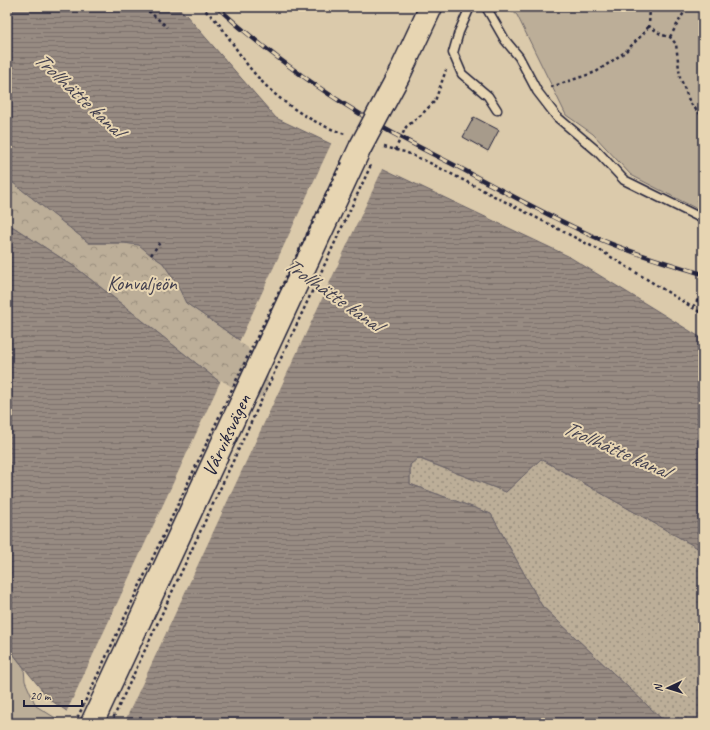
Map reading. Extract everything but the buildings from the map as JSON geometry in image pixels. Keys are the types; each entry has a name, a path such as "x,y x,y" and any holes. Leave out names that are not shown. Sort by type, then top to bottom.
{"street":[{"name":"Vårviksvägen","path":"92,723 356,151 400,73 431,7"}],"lane":[{"path":"470,7 459,32 453,53 462,74 488,96 497,110"},
{"path":"486,7 537,91 557,117 597,151 624,180 703,218"}],"path":[{"path":"144,7 167,27"},
{"path":"202,7 218,22 255,74 273,92 294,109 356,151"},
{"path":"537,91 596,72 625,52 642,36 649,26 650,7"},
{"path":"670,37 687,7"},
{"path":"649,26 662,35 670,37 676,44 680,77 690,103 703,117"},
{"path":"395,150 406,127 435,101 453,53"},
{"path":"381,146 405,152 430,163 603,252 703,314"},
{"path":"75,723 238,375 356,151"},
{"path":"110,723 356,151"},
{"path":"695,214 703,182"},
{"path":"151,255 161,242"},
{"path":"693,307 703,292"},
{"path":"7,720 10,723"}],"green space":[{"path":"507,7 703,7 703,212 631,175 593,134 566,115 517,15"},
{"name":"Konvaljeön","path":"7,178 89,243 124,243 140,245 163,263 177,284 186,303 248,346 270,376 268,396 254,404 221,383 75,267 7,223"},
{"path":"417,458 506,492 541,459 703,551 703,723 666,723 542,606 491,514 410,484 410,465"},
{"path":"7,646 24,668 25,681 36,706 62,722 61,723 7,723"}],"water":[{"name":"Trollhätte kanal","path":"7,7 177,7 186,15 276,118 568,256 703,339 703,551 541,459 506,492 418,458 410,465 410,484 491,514 542,606 666,723 84,723 49,699 7,646 7,223 75,267 221,383 254,404 268,396 270,376 248,346 186,303 177,284 163,263 139,245 124,243 89,243 7,178"}],"pier":[{"path":"332,142 384,166 124,723 80,723 66,713 221,380 254,401 266,394 268,377 247,347 239,342"}],"railway":[{"path":"217,7 255,40 295,71 358,113 390,132 579,230 636,253 703,274"}]}
